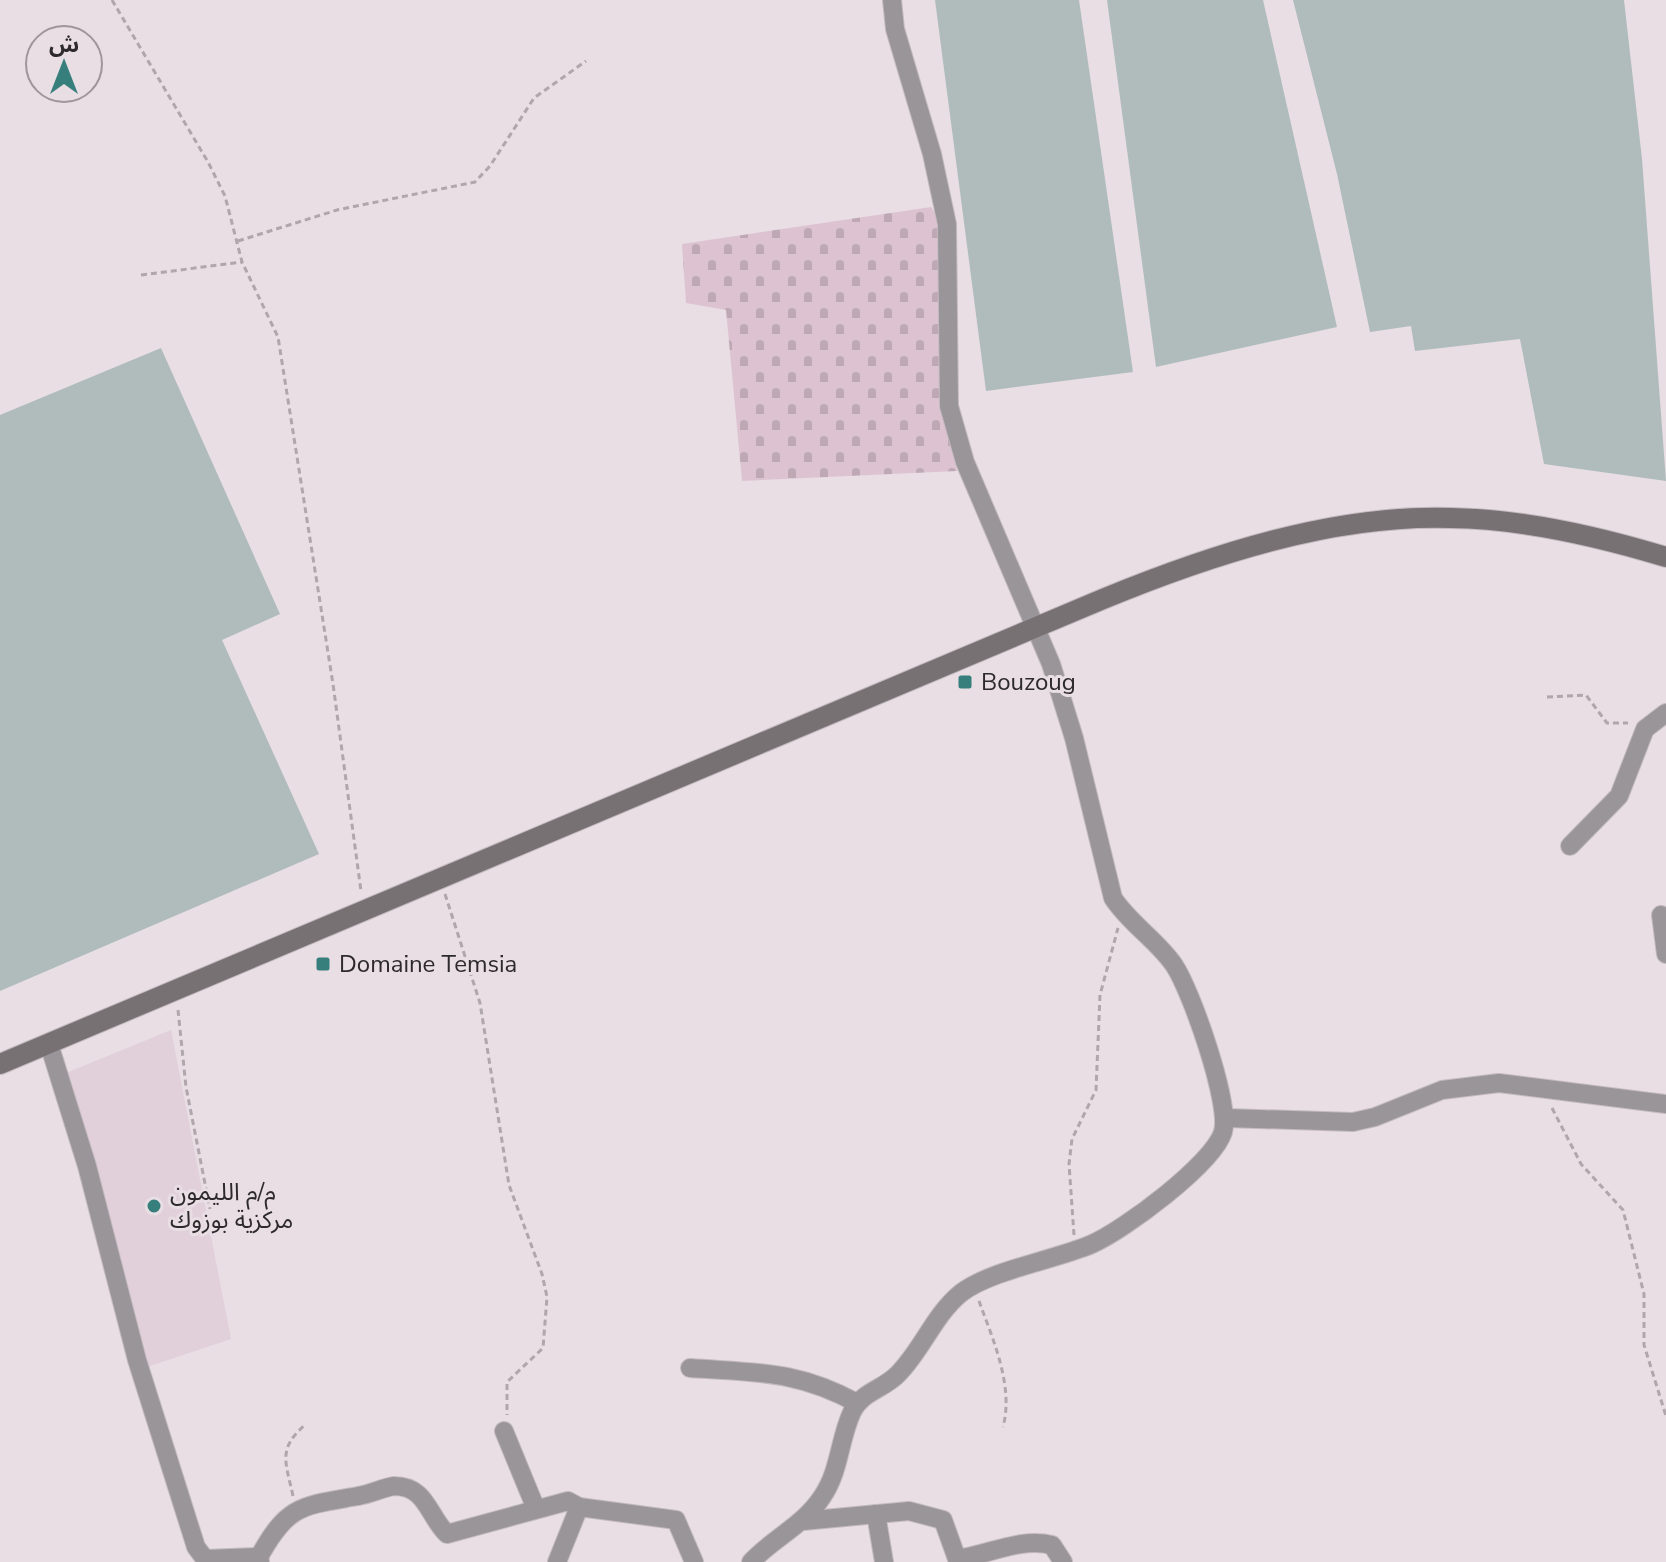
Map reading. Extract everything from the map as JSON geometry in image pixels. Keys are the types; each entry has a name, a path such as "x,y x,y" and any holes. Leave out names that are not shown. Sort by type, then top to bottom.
{"main road":[{"path":"0,1064 1035,628 1211,559 1271,541 1350,526 1448,517 1501,521 1611,540 1666,557"}],"street":[{"path":"751,1562 803,1521 834,1475 857,1403 896,1377 947,1307 973,1287 1075,1251 1125,1227 1211,1154 1227,1118 1220,1087 1184,985 1173,964 1113,898 1074,738 1051,664 965,462 949,406 947,224 932,154 895,29 892,0"},
{"path":"1570,846 1619,796 1641,736 1659,718"},
{"path":"1661,915 1666,954"},
{"path":"49,1044 87,1166 137,1360 196,1547 205,1559 259,1560 280,1521 296,1512 394,1486 408,1486 427,1502 447,1534 568,1501 579,1507 676,1520 694,1562"},
{"path":"1227,1118 1353,1122 1375,1117 1442,1090 1499,1083 1666,1104"},
{"path":"690,1368 790,1376 820,1384 857,1403"},
{"path":"504,1431 536,1509"},
{"path":"557,1562 579,1507"},
{"path":"803,1521 917,1511 942,1520 957,1559 1008,1546 1041,1543 1052,1545 1063,1562"},
{"path":"876,1514 884,1562"}],"path":[{"path":"112,0 225,196 242,262 280,346 333,684 363,911"},
{"path":"238,241 337,210 475,182 490,166 534,98 586,61"},
{"path":"141,275 242,262"},
{"path":"1547,697 1586,695 1607,723 1659,718"},
{"path":"440,879 480,1003 509,1185 542,1274 547,1297 543,1348 507,1382 504,1431"},
{"path":"1075,1251 1069,1164 1072,1139 1096,1090 1100,995 1122,911"},
{"path":"176,990 186,1087 210,1209"},
{"path":"1541,1087 1581,1164 1623,1210 1644,1294 1644,1345 1666,1416"},
{"path":"973,1287 1004,1382 1007,1402 1003,1427"},
{"path":"296,1512 284,1454 288,1442 305,1425"}],"shaded area":[{"name":"م/م الليمون مركزية بوزوك","path":"171,1030 231,1339 147,1367 66,1073"}],"green space":[{"path":"931,207 942,224 944,378 957,471 742,481 726,310 686,303 682,244"}],"building":[{"path":"935,0 1079,0 1133,372 986,391"},
{"path":"1107,0 1263,0 1337,327 1156,367"},
{"path":"1293,0 1624,0 1642,159 1666,481 1544,464 1520,339 1415,351 1411,326 1370,332 1337,174"},
{"path":"161,348 280,614 222,640 319,854 0,991 0,415"}],"place":[{"name":"Bouzoug","path":"965,682"},
{"name":"Domaine Temsia","path":"323,964"},
{"name":"م/م الليمون مركزية بوزوك","path":"154,1206"}]}
